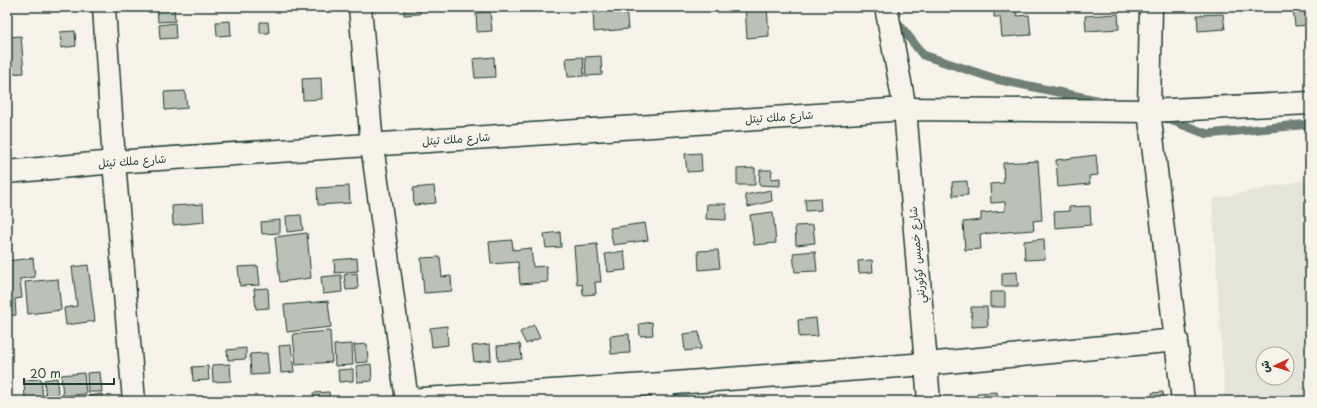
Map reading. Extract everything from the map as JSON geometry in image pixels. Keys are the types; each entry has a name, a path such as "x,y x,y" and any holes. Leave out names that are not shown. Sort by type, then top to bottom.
{"street":[{"path":"104,7 114,162 134,401"},
{"path":"360,7 372,145 407,401 662,392 926,364 1177,340"},
{"name":"شارع خميس كوكورتني","path":"886,7 905,109 929,401"},
{"path":"1150,7 1149,111 1183,401"},
{"name":"شارع ملك تيتل","path":"7,172 114,162 905,109 1149,111 1310,103"}],"shaded area":[{"path":"1310,179 1310,401 1225,401 1212,199"}],"building":[{"path":"174,7 175,21 158,22 157,9"},
{"path":"404,7 420,7 420,14 404,15"},
{"path":"593,7 626,7 628,29 594,32"},
{"path":"745,7 767,7 769,36 747,38"},
{"path":"994,7 1016,7 1017,16 1029,15 1031,35 1002,37 1000,17 994,17"},
{"path":"1293,7 1310,7 1310,25 1295,26"},
{"path":"490,12 492,31 477,32 476,13"},
{"path":"1118,14 1119,29 1086,31 1085,16"},
{"path":"1223,14 1225,29 1198,31 1197,15"},
{"path":"230,21 231,35 217,36 216,22"},
{"path":"260,22 268,22 269,33 260,33"},
{"path":"175,23 176,38 160,39 159,25"},
{"path":"75,31 76,46 61,48 60,32"},
{"path":"21,36 24,73 7,74 7,37"},
{"path":"601,56 602,75 586,76 585,57"},
{"path":"494,57 495,77 475,78 473,59"},
{"path":"583,57 584,76 568,77 566,58"},
{"path":"321,78 322,99 303,100 302,79"},
{"path":"185,91 187,108 165,110 164,92"},
{"path":"701,153 702,171 687,172 685,154"},
{"path":"1096,155 1098,175 1089,176 1090,184 1058,187 1056,160"},
{"path":"1038,161 1042,220 1033,221 1034,230 980,234 981,249 965,250 963,222 981,220 981,213 1005,211 1005,202 991,203 990,184 1004,183 1003,163"},
{"path":"755,168 755,185 737,185 737,169"},
{"path":"760,170 772,170 771,179 780,178 780,186 759,185"},
{"path":"967,181 968,195 953,196 952,182"},
{"path":"349,186 350,203 318,205 317,188"},
{"path":"434,186 436,203 414,205 413,188"},
{"path":"771,190 772,201 748,207 745,195"},
{"path":"820,198 821,210 806,211 805,199"},
{"path":"203,204 204,222 173,225 172,206"},
{"path":"707,204 726,204 726,220 706,219"},
{"path":"1090,206 1091,225 1055,228 1054,212 1069,211 1069,207"},
{"path":"773,212 776,243 754,245 750,215"},
{"path":"301,215 303,230 287,232 286,216"},
{"path":"280,220 280,233 262,234 261,222"},
{"path":"645,223 648,240 613,245 610,228"},
{"path":"813,225 815,243 796,245 795,226"},
{"path":"560,232 561,247 546,248 544,234"},
{"path":"307,233 311,278 280,282 275,237"},
{"path":"1044,239 1045,259 1025,260 1024,241"},
{"path":"512,240 513,250 531,248 533,267 546,266 548,282 520,284 518,262 491,264 489,242"},
{"path":"597,244 601,282 595,282 596,294 583,295 582,284 577,285 574,246"},
{"path":"718,250 720,268 699,270 698,251"},
{"path":"624,251 626,270 608,272 605,254"},
{"path":"815,251 817,271 795,272 793,253"},
{"path":"440,257 442,277 451,276 452,291 424,293 421,258"},
{"path":"33,258 35,277 20,279 22,298 15,299 16,315 7,316 7,261"},
{"path":"357,258 358,271 335,273 334,260"},
{"path":"872,260 873,272 859,273 858,261"},
{"path":"88,265 95,321 66,325 64,308 77,306 72,267"},
{"path":"258,266 260,285 240,286 238,267"},
{"path":"1017,272 1018,286 1002,286 1002,273"},
{"path":"357,273 358,289 346,290 344,275"},
{"path":"341,275 342,292 323,294 321,277"},
{"path":"58,279 61,310 28,314 25,282"},
{"path":"268,288 269,308 256,309 254,289"},
{"path":"990,292 1005,292 1005,307 990,307"},
{"path":"328,301 331,327 287,332 284,305"},
{"path":"971,307 987,307 988,326 972,327"},
{"path":"816,318 818,336 799,337 798,320"},
{"path":"652,322 653,335 640,336 639,324"},
{"path":"534,325 540,338 526,344 520,332"},
{"path":"447,326 448,345 432,347 430,328"},
{"path":"330,331 332,362 296,365 293,334"},
{"path":"699,332 701,349 685,351 683,334"},
{"path":"629,334 630,353 611,354 610,336"},
{"path":"352,344 353,365 335,366 334,345"},
{"path":"367,344 368,362 356,363 354,345"},
{"path":"490,344 491,360 474,362 472,346"},
{"path":"520,344 522,359 498,361 497,346"},
{"path":"291,345 294,372 281,373 279,346"},
{"path":"246,348 246,359 228,360 227,350"},
{"path":"267,353 269,374 251,375 250,354"},
{"path":"230,364 231,381 213,382 212,365"},
{"path":"371,364 372,381 357,382 356,366"},
{"path":"208,366 209,380 193,381 192,367"},
{"path":"353,369 353,381 339,382 338,370"},
{"path":"100,372 102,392 88,392 87,373"},
{"path":"84,373 86,394 63,396 61,375"},
{"path":"57,378 58,397 46,398 44,380"},
{"path":"41,379 43,399 25,400 24,380"},
{"path":"329,392 330,401 314,401 313,393"},
{"path":"997,392 998,401 978,401 977,393"},
{"path":"1163,392 1164,401 1153,401 1152,393"},
{"path":"102,394 103,401 89,401 89,396"},
{"path":"85,397 85,401 63,401 63,399"},
{"path":"277,399 277,401 260,401 260,400"},
{"path":"883,399 883,401 866,401"}],"waterway":[{"path":"894,18 923,55 996,79 1105,102"},
{"path":"1163,117 1207,134 1310,124"}]}
